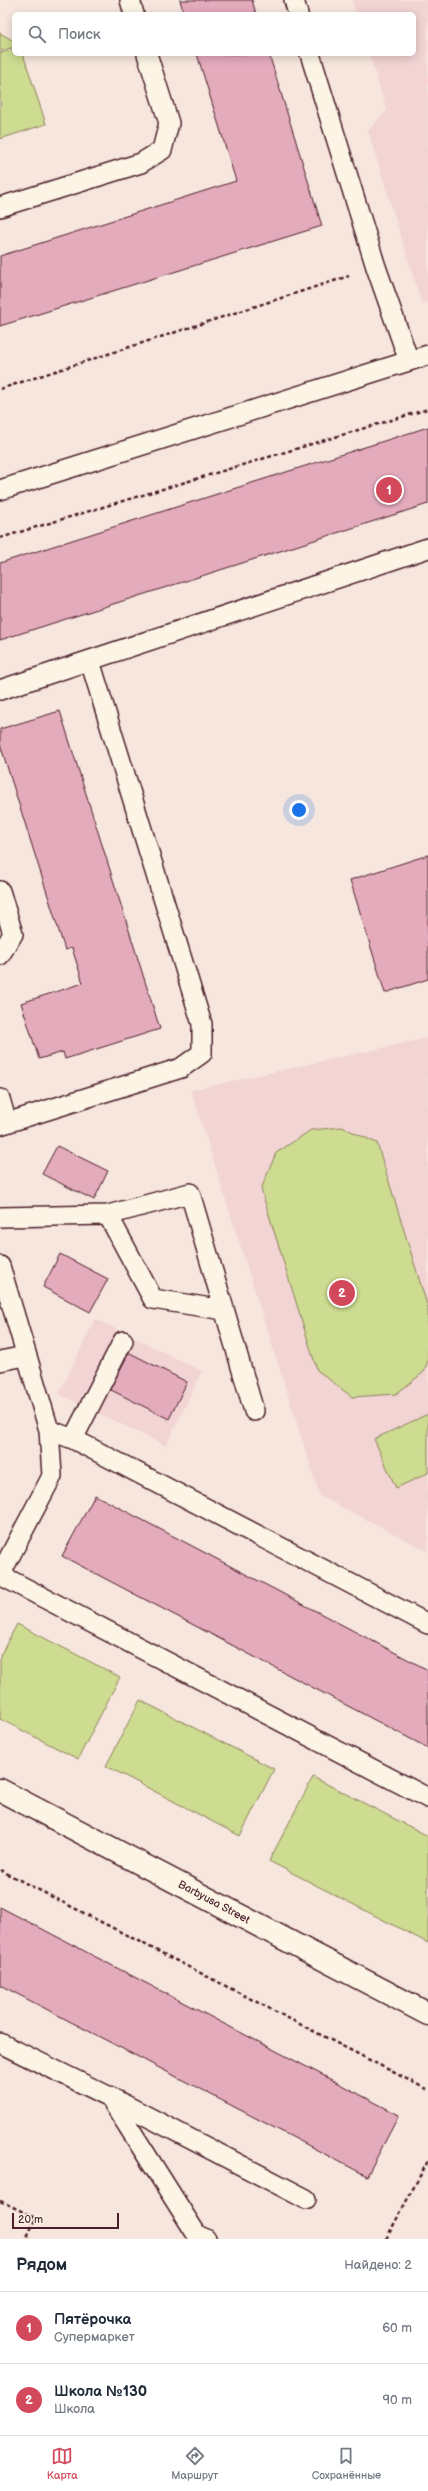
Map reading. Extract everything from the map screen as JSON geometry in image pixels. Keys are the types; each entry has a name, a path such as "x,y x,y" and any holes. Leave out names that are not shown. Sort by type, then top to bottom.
{"street":[{"name":"Barbyusa Street","path":"0,1790 428,2014"}],"lane":[{"path":"130,0 133,12"},
{"path":"294,0 297,12"},
{"path":"0,207 141,163 162,150 169,123 148,56"},
{"path":"311,56 376,267 408,361"},
{"path":"0,490 428,355"},
{"path":"0,690 428,548"},
{"path":"0,1099 4,1124 181,1068 202,1053 202,1024 90,661"},
{"path":"0,891 13,934 0,955"},
{"path":"0,1217 108,1215 190,1193 254,1411"},
{"path":"108,1215 153,1299 224,1310"},
{"path":"1,1276 49,1430 52,1476 0,1575 428,1798"},
{"path":"73,1439 123,1341"},
{"path":"0,1361 25,1356"},
{"path":"49,1430 73,1439 428,1624"},
{"path":"0,2043 108,2096 306,2199"},
{"path":"108,2096 199,2238"}],"path":[{"path":"0,389 376,267"},
{"path":"0,538 428,409"},
{"path":"0,1870 428,2090"},
{"path":"386,2239 428,2162"},
{"path":"0,2201 36,2218 26,2239"}],"shaded area":[{"path":"352,0 428,0 428,302 422,304 368,131 387,110 370,56 416,56 416,12 355,12"},
{"path":"428,1038 428,1551 320,1496 191,1090"},
{"path":"95,1319 202,1371 166,1446 59,1394"}],"green space":[{"path":"0,33 12,40 12,48 0,51"},
{"path":"12,50 12,56 24,56 46,124 0,139 0,53"},
{"path":"342,1127 377,1143 428,1308 428,1360 424,1372 396,1394 352,1397 317,1370 261,1189 276,1153 311,1130"},
{"path":"428,1414 428,1473 396,1488 374,1439"},
{"path":"17,1624 120,1677 78,1759 0,1719 0,1656"},
{"path":"140,1700 274,1769 240,1836 106,1766"},
{"path":"313,1777 428,1836 428,1943 269,1861"}],"building":[{"path":"180,0 252,0 255,12 183,12"},
{"path":"198,56 270,56 322,226 0,326 0,256 236,181"},
{"path":"428,427 428,504 0,640 0,563"},
{"path":"60,711 160,1029 65,1059 63,1052 39,1059 21,1003 83,983 72,948 65,950 0,744 0,729"},
{"path":"428,855 428,979 385,993 350,880"},
{"path":"57,1146 108,1171 94,1200 42,1174"},
{"path":"60,1254 108,1279 90,1312 43,1287"},
{"path":"128,1352 187,1382 169,1419 109,1389"},
{"path":"95,1495 428,1670 428,1748 62,1556"},
{"path":"0,1907 399,2115 367,2176 0,1985"}],"place":[{"name":"Пятёрочка","path":"389,490"},
{"name":"Школа №130","path":"342,1293"}]}
